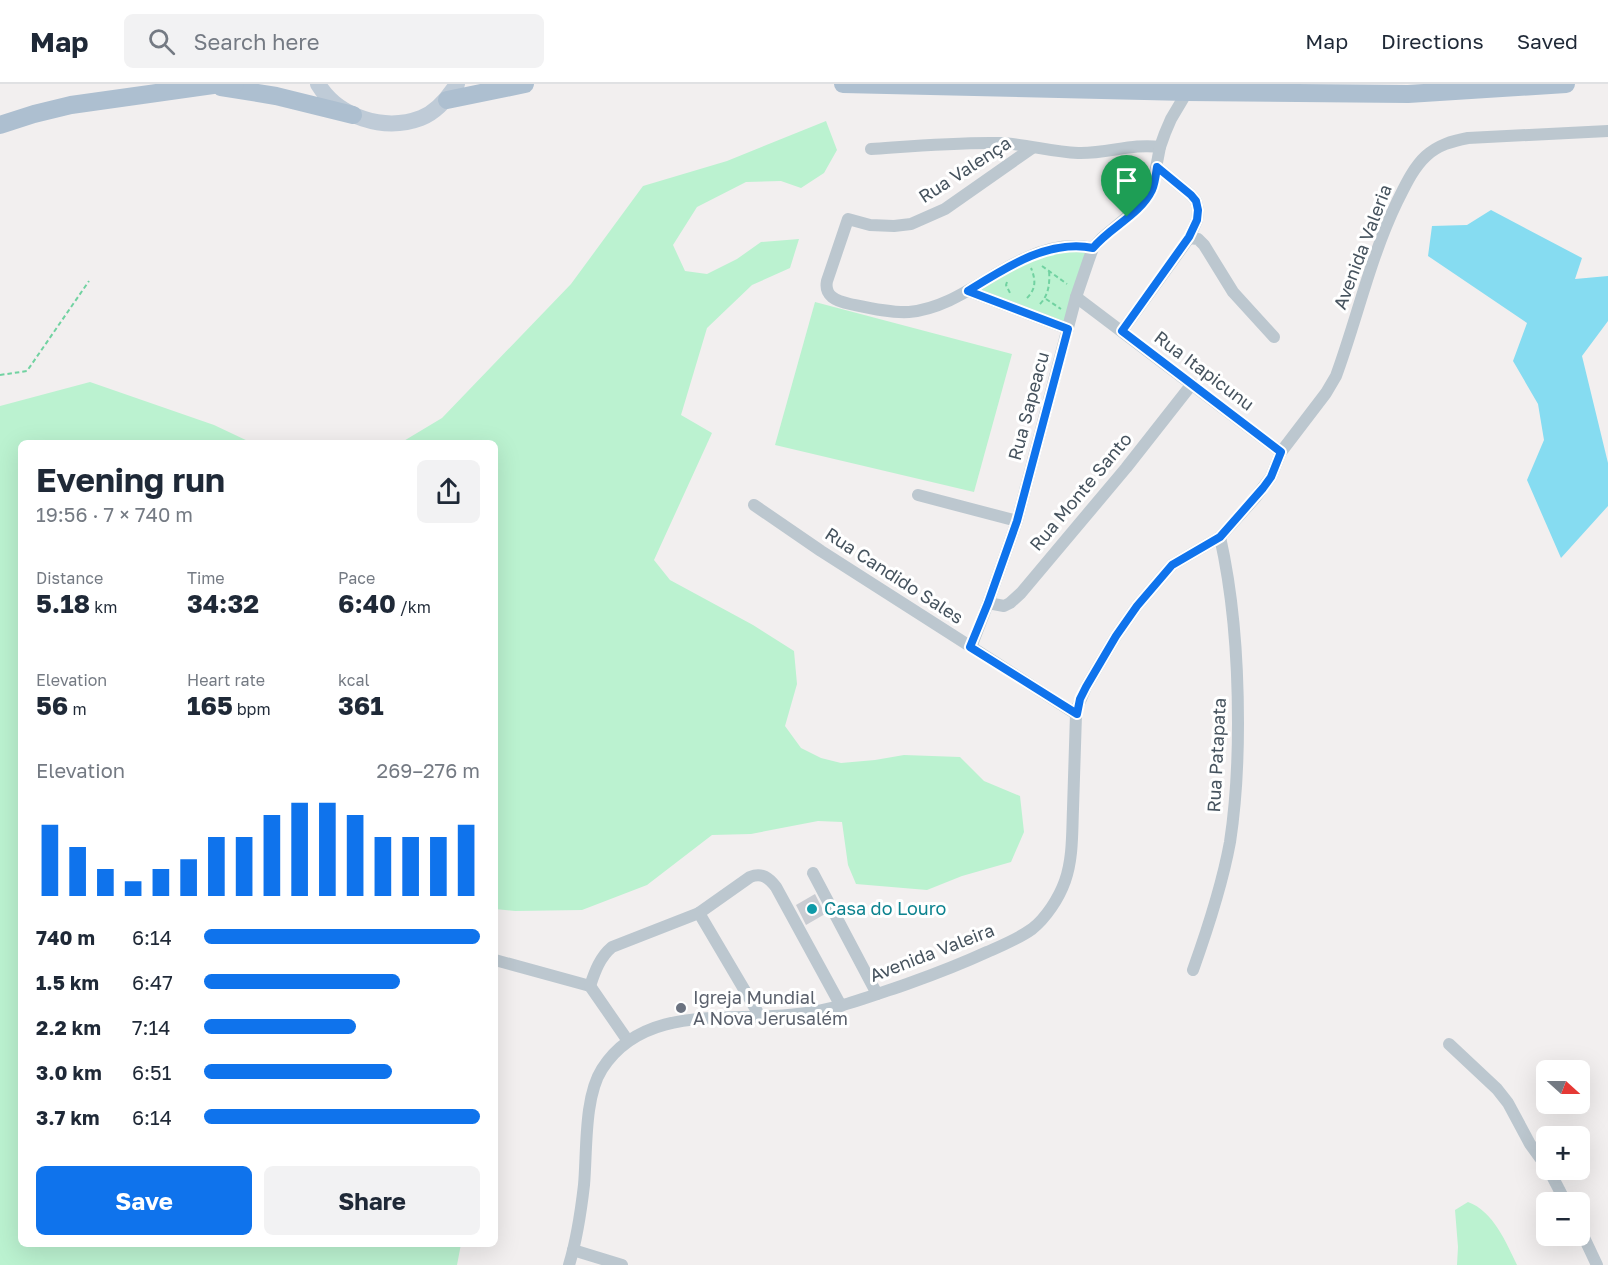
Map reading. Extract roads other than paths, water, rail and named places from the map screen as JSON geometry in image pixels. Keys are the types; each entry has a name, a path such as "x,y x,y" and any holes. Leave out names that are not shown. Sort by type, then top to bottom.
{"main road":[{"path":"0,125 71,105 235,84"},
{"path":"318,84 327,96 353,115"},
{"path":"215,85 276,96 379,123 407,122 420,118 447,100 458,84"},
{"path":"447,100 525,84"},
{"path":"843,84 1187,92 1566,84"}],"street":[{"name":"Rua Sapeacu","path":"970,647 1017,521 1072,312 1093,248 1147,198 1152,189 1160,147 1171,119 1187,92"},
{"name":"Avenida Valeria","path":"1281,452 1336,376 1390,216 1406,182 1427,155 1441,145 1468,138 1608,131"},
{"name":"Rua Valença","path":"871,149 956,143 1000,143 1076,153 1102,153 1140,146 1160,147"},
{"name":"Rua Valença","path":"968,291 934,306 907,312 846,303 831,296 826,289 848,219 870,225 911,224 945,209 1032,148"},
{"path":"1122,331 1189,237 1197,220 1196,201 1186,189 1157,167"},
{"path":"1189,237 1204,245 1233,292 1274,337"},
{"path":"968,291 1026,258 1047,250 1071,245 1093,248"},
{"path":"968,291 1068,329"},
{"name":"Rua Itapicunu","path":"1077,296 1281,452"},
{"name":"Rua Monte Santo","path":"988,603 1004,606 1011,603 1021,593 1192,384"},
{"name":"Avenida Valeira","path":"569,1265 583,1186 589,1109 594,1088 601,1070 637,1034 666,1023 694,1019 761,1018 841,1006 953,968 1001,946 1034,927 1046,914 1065,882 1071,856 1077,714 1080,699 1086,687 1137,606 1172,565 1220,537 1271,477 1281,452"},
{"path":"918,495 1017,521"},
{"name":"Rua Candido Sales","path":"754,505 821,551 1077,714"},
{"name":"Rua Patapata","path":"1193,970 1220,886 1230,842 1236,793 1238,701 1236,646 1228,573 1220,537"},
{"path":"813,873 877,994"},
{"path":"590,986 604,953 612,947 699,913 755,875 765,876 776,887 841,1006"},
{"path":"699,913 761,1018"},
{"path":"498,961 590,986 628,1041"},
{"path":"1449,1044 1497,1089 1508,1103 1536,1152"},
{"path":"1588,1246 1597,1265"},
{"path":"573,1250 622,1265"}],"water":[{"path":"1491,210 1582,258 1575,279 1608,276 1608,321 1582,356 1608,463 1608,506 1561,558 1527,480 1544,440 1538,404 1513,361 1527,323 1428,256 1432,226 1467,225"}],"place":[{"name":"Casa do Louro","path":"812,909"},
{"name":"Igreja Mundial A Nova Jerusalém","path":"681,1008"}]}
